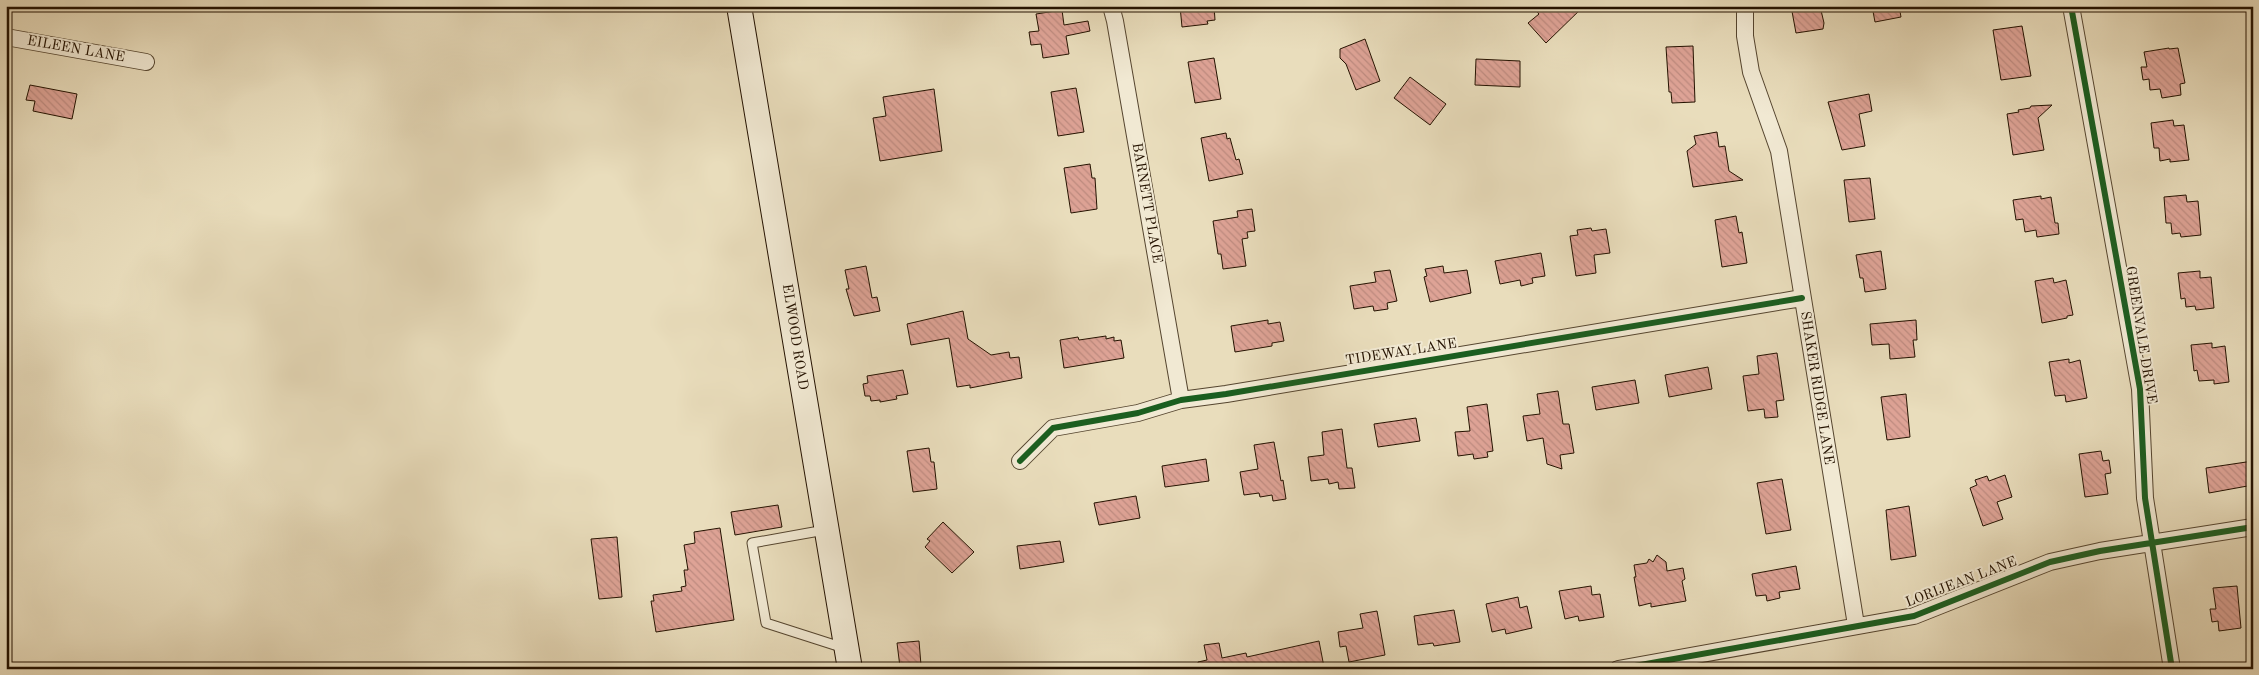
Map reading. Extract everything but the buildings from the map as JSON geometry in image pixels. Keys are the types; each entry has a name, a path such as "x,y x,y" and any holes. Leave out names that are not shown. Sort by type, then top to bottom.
{"main road":[{"name":"ELWOOD ROAD","path":"739,6 849,659"}],"street":[{"name":"BARNETT PLACE","path":"1110,6 1115,21 1181,400"},
{"name":"SHAKER RIDGE LANE","path":"1745,6 1745,36 1751,72 1779,151 1856,625"},
{"name":"GREENVALE DRIVE","path":"2071,6 2140,389 2145,498 2172,669"},
{"name":"EILEEN LANE","path":"6,37 146,62"},
{"name":"TIDEWAY LANE","path":"1020,461 1053,428 1138,413 1181,400 1802,298"},
{"name":"LORIJEAN LANE","path":"1618,669 1914,616 2050,562 2151,543 2253,527"}],"lane":[{"path":"827,530 752,543 766,622 849,659"}],"cycle path":[{"path":"2071,6 2140,389 2145,498 2172,669"},
{"path":"1020,461 1053,428 1138,413 1181,400 1802,298"},
{"path":"1618,669 1914,616 2050,562 2100,551 2253,527"}]}
